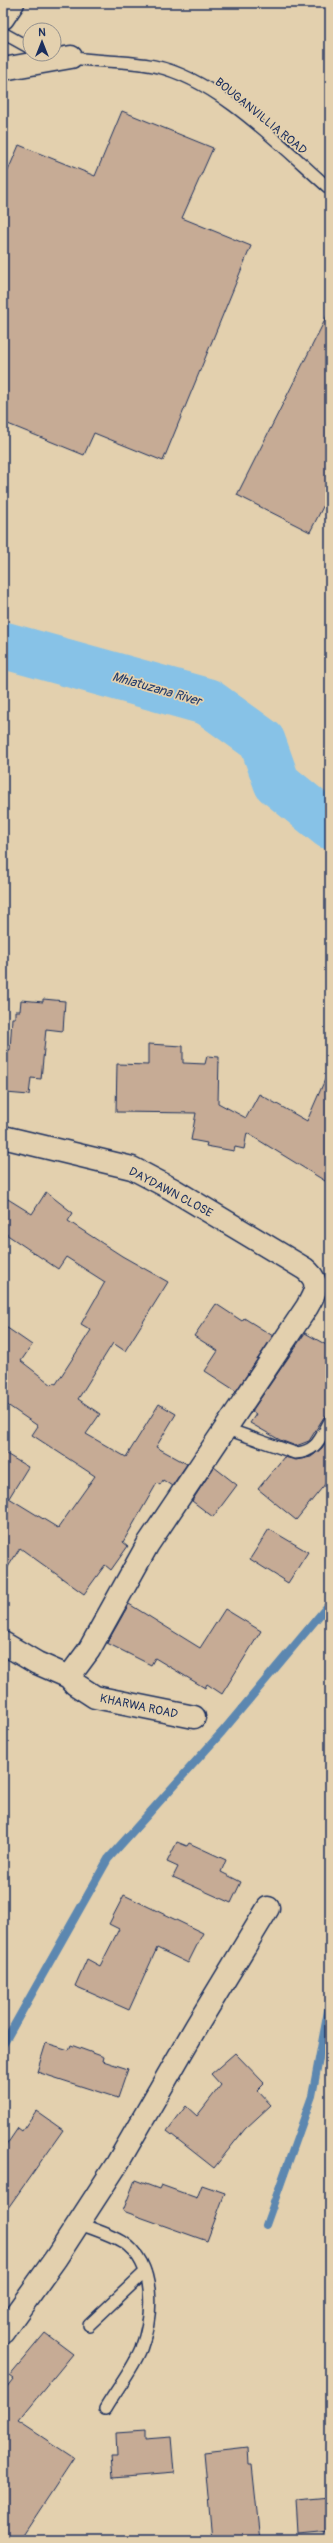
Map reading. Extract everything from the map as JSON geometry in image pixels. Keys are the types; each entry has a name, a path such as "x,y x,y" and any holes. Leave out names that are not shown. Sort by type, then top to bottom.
{"street":[{"path":"3,18 13,3"},
{"path":"3,69 35,62"},
{"name":"DAYDAWN CLOSE","path":"3,1137 132,1168 172,1189 316,1279"},
{"path":"69,1677 90,1650 148,1544 224,1428 307,1307 314,1295 316,1279"},
{"name":"KHARWA ROAD","path":"3,1643 37,1663 69,1677 75,1684 95,1698 194,1717"},
{"path":"3,2332 117,2164 196,2027 268,1908"}],"lane":[{"path":"3,33 22,44"},
{"name":"BOUGANVILLIA ROAD","path":"62,56 125,61 155,66 184,75 212,91 259,128 330,189"},
{"path":"224,1428 295,1453 306,1453 315,1447 330,1421"},
{"path":"78,2223 124,2243 137,2257 145,2272 150,2294 148,2323 140,2350 105,2408"},
{"path":"90,2325 145,2272"}],"building":[{"path":"122,111 213,148 182,218 251,246 163,461 94,433 84,455 3,422 3,182 19,145 95,176"},
{"path":"330,310 330,493 310,532 237,495"},
{"path":"43,999 65,1001 63,1031 46,1029 41,1079 31,1078 29,1095 6,1093 6,1089 3,1089 3,1049 10,1050 12,1018 15,1018 15,1011 20,1011 21,1000 43,1002"},
{"path":"148,1044 183,1046 183,1063 205,1064 207,1056 219,1057 218,1103 246,1118 259,1094 307,1121 330,1068 330,1184 247,1133 244,1149 235,1147 234,1151 206,1146 207,1143 191,1140 196,1113 116,1112 117,1064 148,1065"},
{"path":"46,1192 73,1213 68,1221 122,1256 168,1282 125,1351 113,1343 78,1399 100,1414 86,1434 126,1457 159,1404 176,1414 156,1447 187,1464 172,1486 163,1480 160,1485 157,1483 123,1542 128,1546 111,1570 105,1565 84,1594 20,1548 3,1575 3,1452 28,1467 9,1498 58,1528 95,1476 32,1435 38,1426 3,1402 3,1325 32,1345 21,1361 52,1385 54,1383 56,1384 91,1330 81,1324 105,1282 66,1257 58,1269 3,1232 3,1196 32,1214"},
{"path":"216,1304 242,1321 244,1318 273,1336 236,1391 205,1371 218,1351 194,1336"},
{"path":"305,1333 330,1347 330,1414 324,1417 309,1441 296,1446 280,1440 250,1423 256,1414 252,1411"},
{"path":"330,1436 330,1478 296,1520 258,1489 284,1457 296,1460 311,1457 322,1448"},
{"path":"214,1467 237,1485 213,1517 192,1501"},
{"path":"269,1529 308,1552 288,1583 250,1559"},
{"path":"129,1604 200,1648 225,1609 261,1631 222,1694 207,1684 205,1688 155,1658 151,1665 107,1643"},
{"path":"177,1842 187,1846 189,1843 226,1860 221,1872 241,1882 231,1903 173,1877 178,1867 167,1862"},
{"path":"124,1895 203,1933 188,1963 157,1948 129,2010 75,1986 87,1959 100,1966 119,1929 109,1924"},
{"path":"46,2043 69,2050 71,2045 104,2057 103,2061 128,2069 118,2098 37,2072"},
{"path":"235,2053 264,2083 257,2090 271,2105 245,2129 214,2168 167,2131 186,2106 197,2116 221,2085 211,2074"},
{"path":"36,2111 63,2130 3,2215 3,2150 18,2128 22,2131"},
{"path":"135,2180 159,2189 161,2185 197,2198 202,2185 225,2193 207,2241 123,2211"},
{"path":"45,2333 73,2354 18,2421 74,2458 20,2540 3,2540 3,2392 13,2379 9,2376"},
{"path":"145,2431 145,2439 171,2437 174,2473 113,2478 111,2457 117,2457 116,2433"},
{"path":"248,2447 249,2465 252,2465 260,2540 212,2540 204,2452"},
{"path":"330,2497 330,2531 298,2534 296,2500"}],"waterway":[{"name":"Mhlatuzana River","path":"3,645 208,702 262,741 277,783 330,826"},
{"path":"3,2045 108,1859 222,1732 330,1603"},
{"path":"266,2225 312,2096 330,2000"}]}
